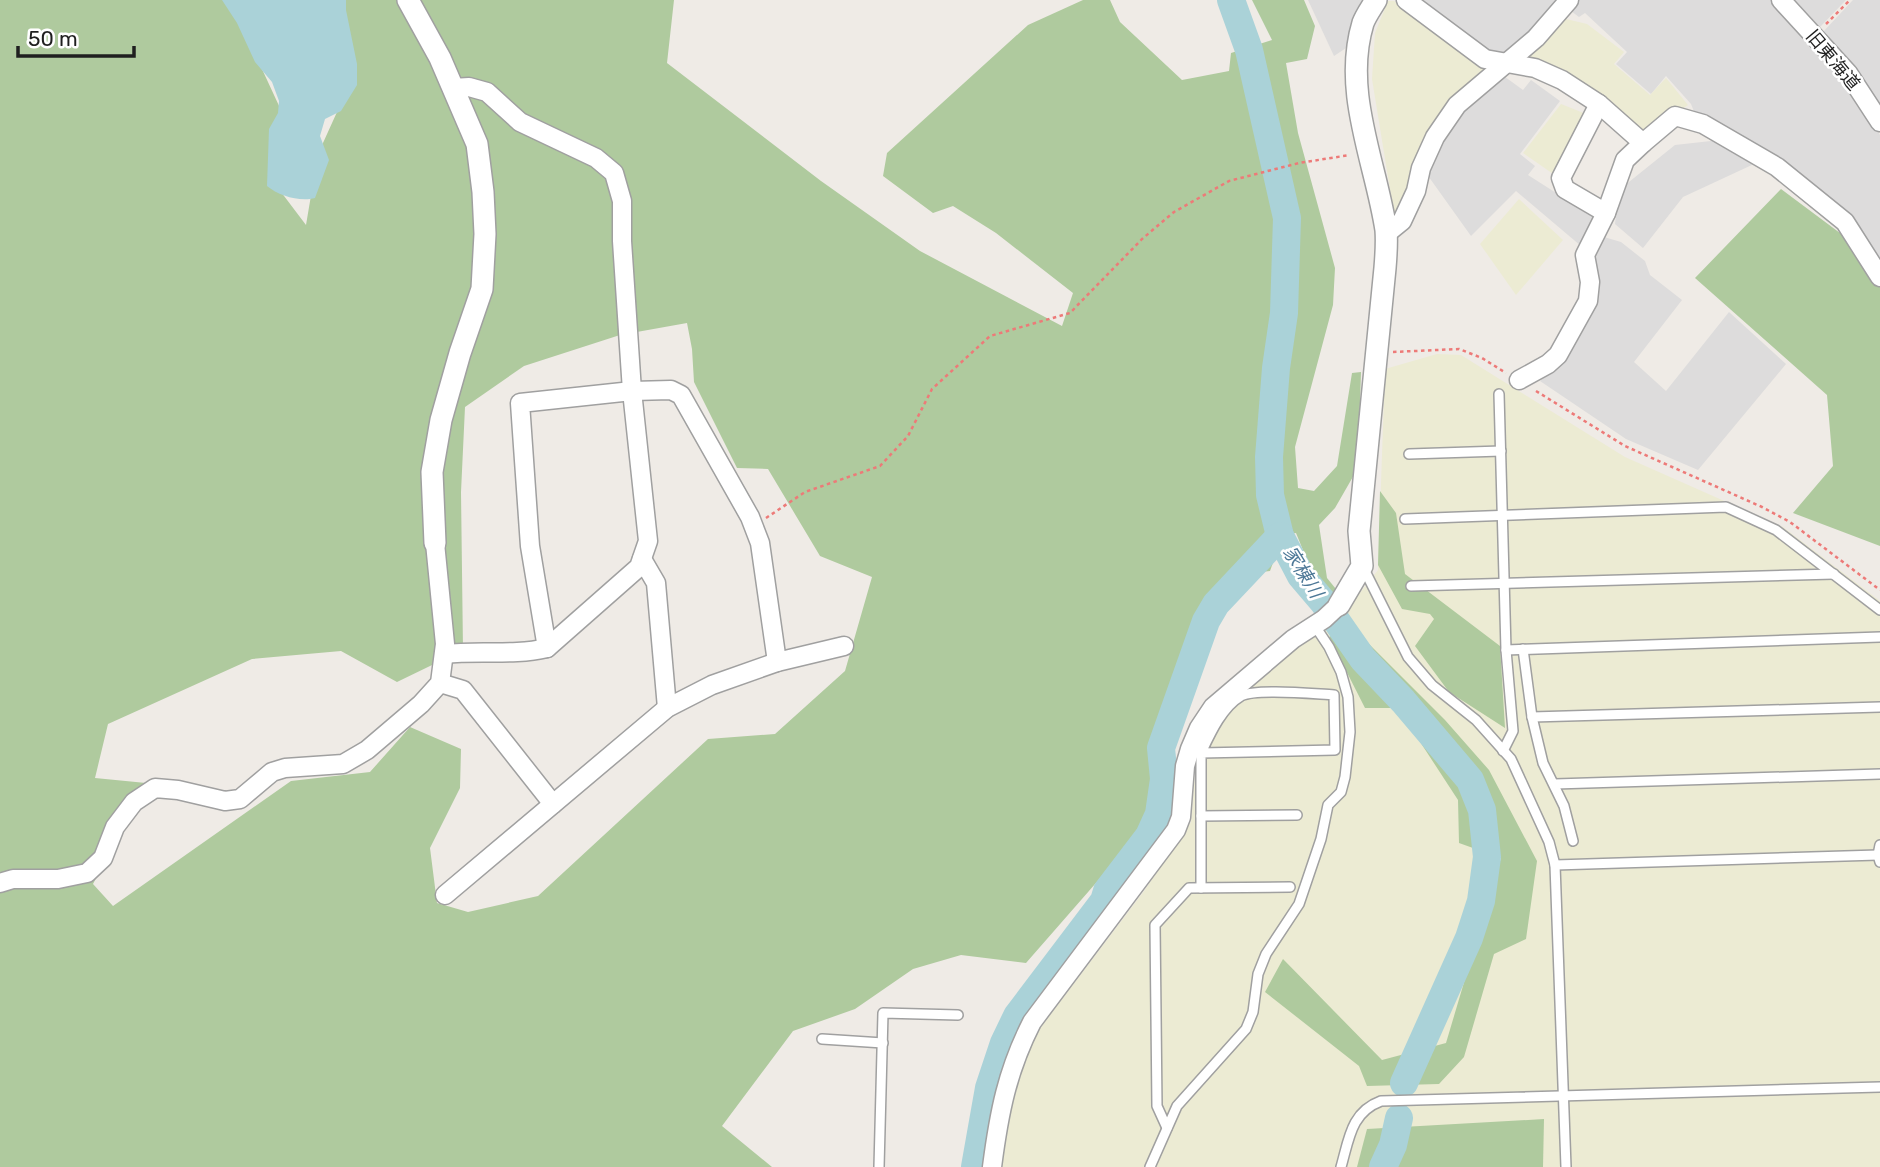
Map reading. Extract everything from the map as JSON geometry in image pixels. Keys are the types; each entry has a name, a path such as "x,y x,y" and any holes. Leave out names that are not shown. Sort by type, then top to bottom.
{"street":[{"path":"0,883 13,879 58,879 87,873 103,858 115,827 134,802 155,788 178,790 225,801 240,799 272,772 285,768 343,764 366,750 421,704 440,683 445,654 432,472 441,420 482,289 485,234 477,144 453,88 408,0"},
{"path":"992,1167 1002,1102 1016,1053 1032,1022 1176,830 1184,802 1185,766 1199,729 1213,707 1293,639 1326,617 1352,587 1362,566 1359,531 1386,234 1378,189 1367,152 1359,94 1358,52 1364,22 1377,0"},
{"path":"1406,0 1485,59 1535,68 1562,80 1599,104 1643,143"},
{"path":"1386,234 1402,221 1435,138 1457,105 1536,38 1569,0"},
{"name":"旧東海道","path":"1781,0 1848,73 1880,122"},
{"path":"445,654 473,651 527,653 547,648 639,567 648,541 632,391 622,241 622,201 614,173 596,158 520,122 486,92 469,87 453,88"},
{"path":"1599,104 1562,178 1566,189 1606,214"},
{"path":"1519,380 1548,364 1558,355 1588,301 1590,282 1585,255 1606,214 1626,160 1675,116 1703,124 1777,167 1845,222 1880,277"},
{"path":"547,648 530,546 520,403 632,391 671,390 681,395 750,517 760,543 777,662"},
{"path":"642,559 656,583 667,708"},
{"path":"445,895 667,708 712,685 777,662 844,646"},
{"path":"440,683 463,690 553,804"}],"lane":[{"path":"1499,394 1506,650 1513,730 1503,751"},
{"path":"1409,454 1501,451"},
{"path":"1405,519 1726,507 1776,530 1880,610"},
{"path":"1362,566 1408,657 1432,685 1476,720 1511,760 1549,842 1555,865 1566,1167"},
{"path":"1411,586 1834,574"},
{"path":"1150,1167 1177,1106 1214,1068 1246,1029 1253,1012 1258,974 1266,954 1299,904 1321,839 1328,805 1341,792 1350,732 1348,697 1341,672 1329,647 1326,617"},
{"path":"1506,650 1880,637"},
{"path":"1523,649 1532,717 1543,763 1564,806 1573,841"},
{"path":"1201,753 1335,750 1334,695 1262,692 1241,696 1216,721 1201,753 1202,888"},
{"path":"1532,717 1880,707"},
{"path":"1555,784 1880,774"},
{"path":"1201,816 1297,815"},
{"path":"1555,865 1879,854"},
{"path":"1167,1128 1157,1105 1154,925 1189,888 1290,887"},
{"path":"879,1167 883,1013 958,1015"},
{"path":"822,1038 883,1043"},
{"path":"1341,1167 1353,1123 1362,1111 1381,1101 1880,1087"}],"path":[{"path":"1813,35 1850,0"},
{"path":"760,522 805,492 880,467 908,436 932,389 990,336 1070,313 1142,239 1174,212 1229,181 1326,158 1367,152"},
{"path":"1376,353 1459,349 1482,358 1625,446 1790,522 1880,590"}],"shaded area":[{"path":"1308,0 1370,0 1352,44 1334,56"},
{"path":"1423,0 1565,0 1552,17 1496,60"},
{"path":"1574,0 1778,0 1849,81 1880,135 1880,261 1851,217 1778,157 1695,114 1691,104 1666,76 1651,94 1616,64 1627,52 1585,13 1579,17 1567,8"},
{"path":"1795,0 1846,0 1820,27"},
{"path":"1853,0 1880,0 1880,110 1859,75 1823,32"},
{"path":"1501,74 1523,90 1531,80 1560,101 1520,154 1535,166 1528,175 1564,198 1595,211 1581,246 1516,191 1471,236 1426,173 1459,110"},
{"path":"1720,140 1754,164 1683,197 1643,248 1615,224 1619,190 1675,145"},
{"path":"1604,237 1621,242 1645,261 1650,275 1682,300 1634,362 1666,391 1729,312 1786,364 1698,470 1626,439 1540,381 1567,355 1599,283 1592,253"}],"green space":[{"path":"0,0 230,0 280,108 278,188 306,225 318,154 356,70 335,0 674,0 667,63 821,181 920,251 1062,326 1073,293 996,233 953,206 933,213 883,176 887,153 1028,25 1083,0 1110,0 1120,22 1182,80 1229,71 1231,53 1272,40 1252,0 1304,0 1315,26 1307,59 1286,63 1298,133 1335,268 1333,305 1295,447 1298,488 1314,491 1337,466 1352,373 1361,372 1358,468 1335,508 1319,525 1327,578 1340,594 1327,592 1305,555 1296,533 1283,535 1270,571 1227,576 1204,620 1180,702 1151,820 1026,963 961,955 913,969 855,1009 793,1031 722,1126 772,1167 0,1167","holes":["687,323 694,382 737,468 768,469 820,556 872,577 845,671 775,734 708,739 538,896 468,912 437,903 430,848 460,788 461,749 410,727 370,772 291,781 113,906 93,884 146,783 95,778 108,724 252,659 341,651 397,682 463,650 461,492 465,407 524,366 620,335"]},
{"path":"1388,1 1394,1 1488,70 1458,98 1395,220 1372,79 1375,33"},
{"path":"1562,18 1587,24 1624,52 1614,64 1650,95 1666,78 1688,105 1648,132 1641,131 1527,59 1526,56"},
{"path":"1561,104 1591,116 1559,178 1523,153"},
{"path":"1781,189 1852,242 1880,278 1880,546 1793,513 1833,466 1827,395 1695,278"},
{"path":"1519,199 1563,240 1516,295 1480,244"},
{"path":"1437,354 1461,355 1625,457 1783,527 1880,601 1880,1167 1000,1167 1017,1077 1038,1031 1144,891 1191,822 1197,751 1218,712 1312,635 1343,614 1378,570 1385,369"},
{"path":"1380,491 1396,513 1405,574 1500,646 1505,728 1449,692 1415,646 1434,619 1430,614 1402,609 1378,565"},
{"path":"1349,624 1445,720 1489,770 1537,861 1526,939 1494,954 1464,1057 1439,1084 1367,1086 1359,1066 1265,992 1283,959 1382,1060 1446,1043 1501,858 1459,843 1458,800 1398,708 1365,708 1329,637"},
{"path":"1544,1119 1543,1167 1357,1167 1367,1129"}],"water":[{"path":"222,0 346,0 357,64 357,85 341,111 325,119 320,136 329,160 315,198 290,197 267,186 269,129 278,113 279,101 272,82 255,62 237,23"}],"waterway":[{"name":"家棟川","path":"1231,0 1249,50 1287,218 1284,313 1276,368 1269,457 1270,495 1280,536 1301,576 1324,603 1363,659 1403,701 1470,780 1482,810 1487,857 1481,901 1469,938 1404,1083"},
{"path":"975,1167 989,1088 1004,1043 1017,1016 1104,901 1107,891 1149,836 1159,814 1164,779 1161,748 1206,621 1216,604 1280,536"},
{"name":"家棟川","path":"1383,1167 1393,1145 1399,1118"}]}
